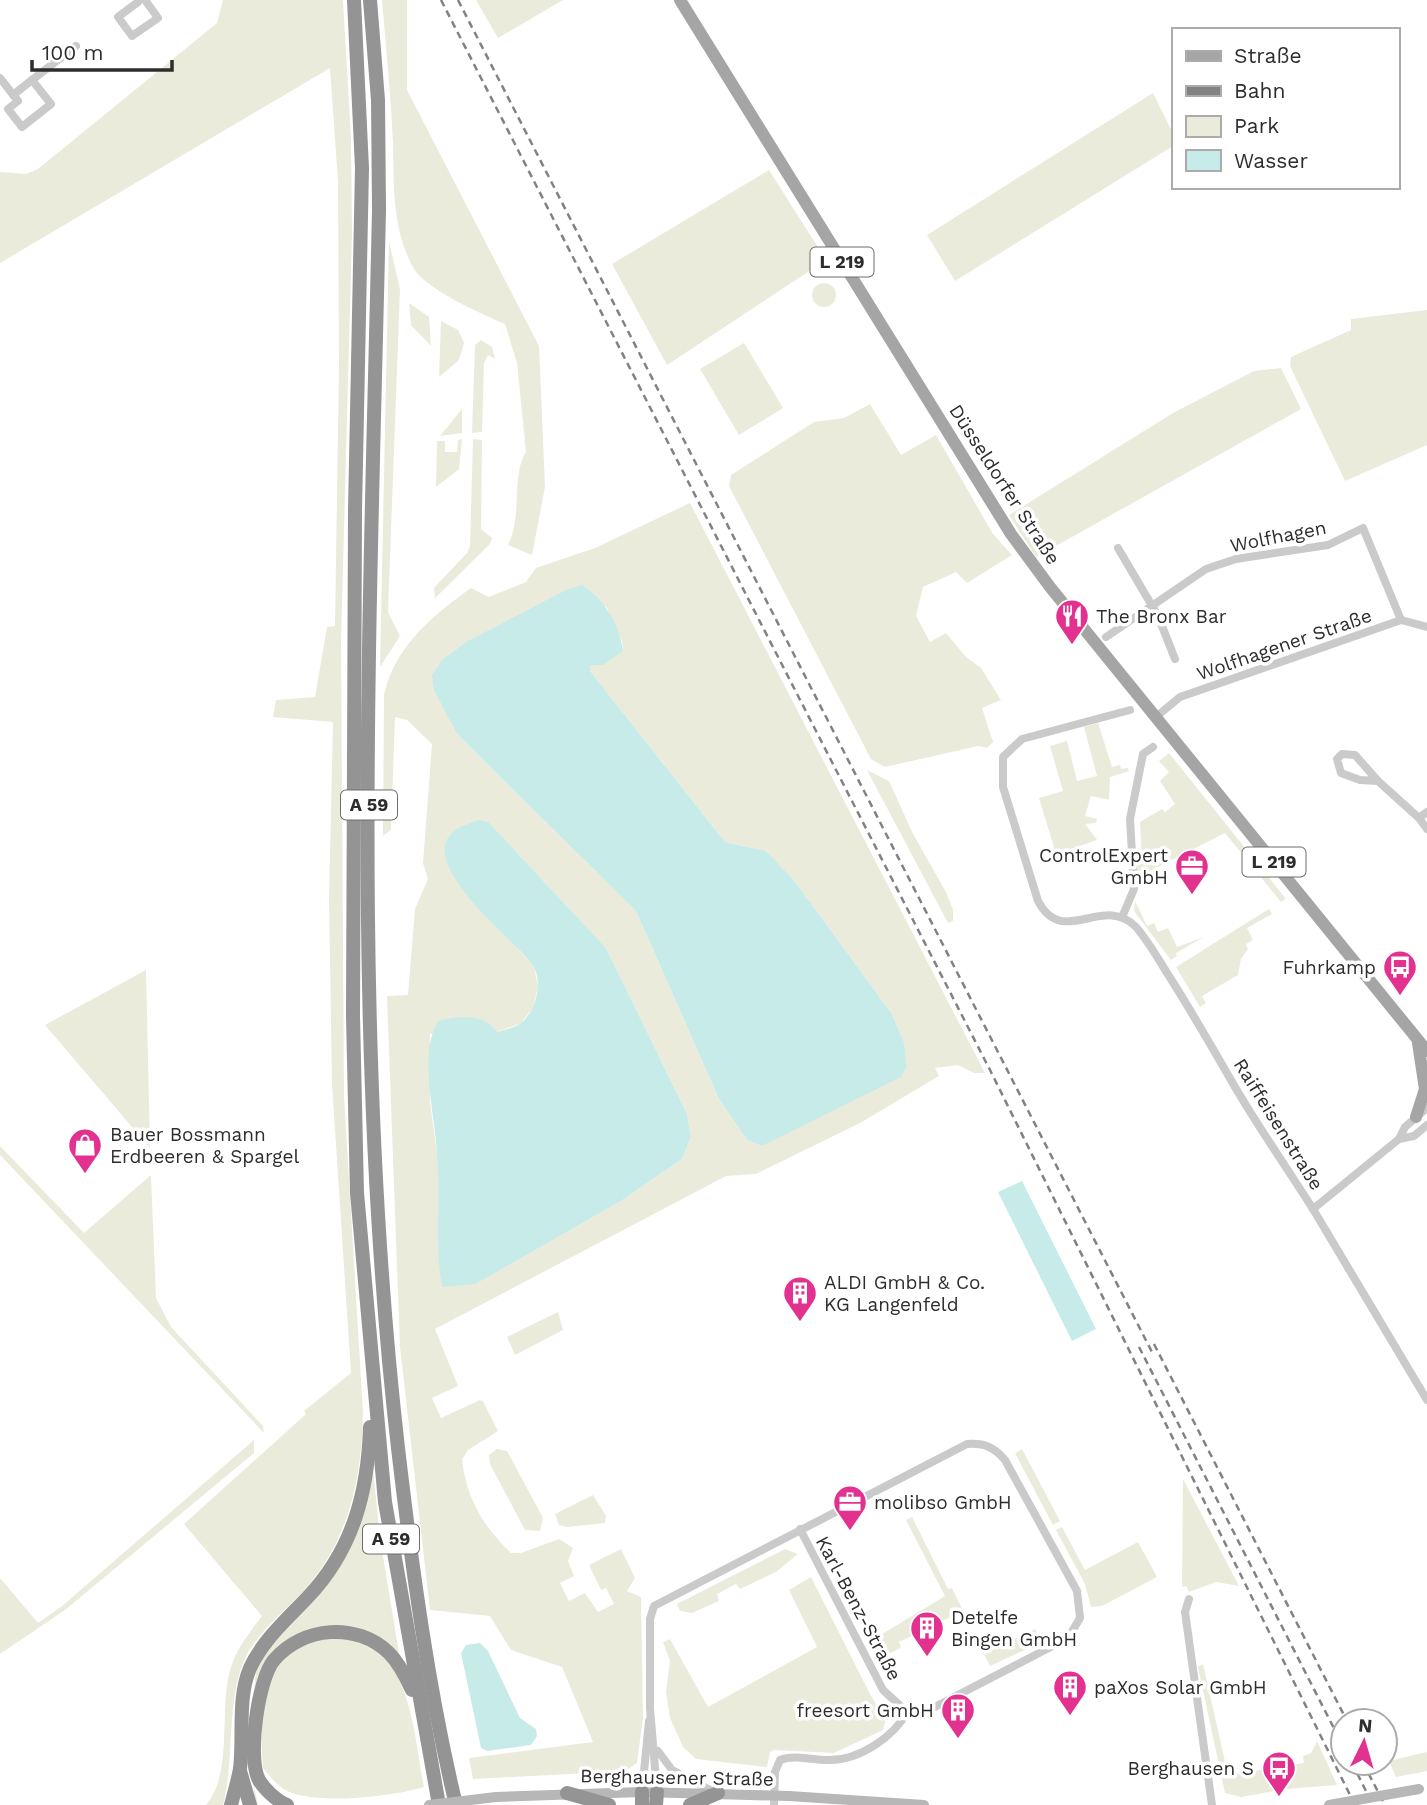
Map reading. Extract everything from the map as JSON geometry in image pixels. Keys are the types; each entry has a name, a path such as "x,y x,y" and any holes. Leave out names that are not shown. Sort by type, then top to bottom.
{"highway":[{"name":"A 59","path":"354,0 362,168 355,524 353,1016 357,1193 371,1373 385,1502 418,1703 439,1805"},
{"name":"A 59","path":"370,0 378,100 379,196 368,938 376,1189 389,1364 406,1513 419,1608 456,1805"},
{"path":"231,1805 240,1770 243,1696 249,1670 264,1643 330,1571 356,1520 368,1468 371,1373"},
{"path":"264,1805 259,1780 256,1725 262,1684 274,1660 304,1637 330,1631 353,1633 371,1640 397,1663 418,1703"},
{"path":"240,1770 250,1805"},
{"path":"259,1780 279,1801 287,1805"},
{"path":"567,1793 610,1805"},
{"path":"690,1805 718,1793"}],"main road":[{"name":"Düsseldorfer Straße","path":"680,0 1004,524 1050,587 1427,1051"},
{"path":"1418,1039 1425,1089 1422,1121"},
{"path":"1329,1805 1423,1788"},
{"name":"Berghausener Straße","path":"429,1805 496,1797 567,1793 649,1798 718,1793 924,1805"}],"street":[{"path":"140,1 158,18 132,36 118,17 140,1"},
{"path":"13,96 76,46"},
{"path":"0,78 18,101 8,108 22,127 51,104 32,80"},
{"name":"Wolfhagen","path":"1106,637 1206,569 1236,559 1328,545 1363,528 1401,620"},
{"path":"1118,548 1151,606 1175,659"},
{"name":"Wolfhagener Straße","path":"1157,716 1180,697 1401,620 1427,627"},
{"path":"1130,710 1022,739 1003,757 1003,787 1042,908 1051,917 1072,923 1109,913 1123,915 1134,889 1130,819 1143,754 1153,747"},
{"path":"1378,781 1360,780 1341,773 1337,759 1342,754 1355,755 1378,781 1423,815 1427,829"},
{"name":"Raiffeisenstraße","path":"1123,915 1147,941 1218,1054 1427,1400"},
{"name":"Raiffeisenstraße","path":"1399,1139 1415,1136 1427,1108"},
{"name":"Raiffeisenstraße","path":"1313,1209 1422,1121"},
{"name":"Karl-Benz-Straße","path":"649,1798 650,1619 654,1606 800,1529 967,1444 981,1443 996,1450 1006,1460 1077,1591 1080,1618 1068,1638 927,1711 907,1712 895,1704 883,1690 800,1529"},
{"path":"1189,1599 1185,1612 1212,1805"},
{"name":"Karl-Benz-Straße","path":"649,1798 655,1745 650,1708"},
{"path":"774,1805 775,1772 780,1760 832,1760 849,1757 898,1729 907,1712"},
{"path":"655,1745 672,1770 718,1793"}],"green space":[{"path":"223,0 343,0 351,138 352,233 341,641 344,1097 363,1412 360,1462 341,1532 317,1574 261,1634 243,1663 234,1698 229,1770 223,1805 206,1805 215,1791 220,1775 227,1683 231,1667 240,1647 262,1616 184,1524 306,1414 304,1411 351,1373 332,1084 329,897 333,722 273,717 276,700 315,697 327,627 335,626 339,367 338,182 330,68 0,263 0,172 26,174 38,169 217,23"},
{"path":"382,0 407,0 407,90 539,346 545,487 532,555 508,545 515,521 519,472 526,452 517,363 505,324 456,301 430,285 414,269 402,239 394,192 391,108"},
{"path":"476,0 563,0 498,38"},
{"path":"1153,93 1172,131 1172,147 955,281 927,235"},
{"path":"769,170 826,260 667,365 612,264"},
{"path":"389,241 400,289 388,612 400,636 380,667"},
{"path":"824,283 835,290 836,295 829,306 824,307 813,300 812,295 819,284"},
{"path":"409,303 429,317 431,346 411,325"},
{"path":"1427,310 1427,445 1345,481 1290,366 1291,357 1351,330 1351,319"},
{"path":"441,321 458,330 464,343 459,360 439,377"},
{"path":"481,340 492,347 495,359 488,355 484,363 482,432 472,433 475,345"},
{"path":"744,343 783,408 739,435 700,369"},
{"path":"1281,368 1301,409 1036,557 1009,515 1173,413 1254,371"},
{"path":"870,404 901,455 936,435 993,534 1012,555 967,583 956,572 923,587 916,616 930,642 946,633 966,657 981,668 1001,700 982,708 993,742 987,748 978,746 885,767 871,759 729,486 731,475 814,422 844,418"},
{"path":"462,409 462,433 440,436"},
{"path":"462,439 459,469 436,487 437,441 445,441 445,452 457,452 458,440"},
{"path":"473,439 482,440 481,529 492,538 490,544 435,598 434,588 467,553 470,546"},
{"path":"690,503 985,1073 974,1073 958,1065 935,1068 939,1076 860,1123 756,1174 726,1176 435,1329 458,1386 432,1398 441,1418 480,1400 498,1431 468,1450 462,1459 467,1486 484,1522 511,1553 521,1553 559,1539 573,1548 568,1561 574,1576 560,1583 569,1601 585,1593 598,1612 614,1604 606,1588 601,1590 589,1565 621,1549 635,1578 627,1591 641,1597 643,1718 637,1763 625,1771 473,1779 469,1758 593,1742 562,1667 511,1650 490,1616 430,1610 400,1347 387,996 408,995 415,909 428,879 423,863 432,744 407,720 395,717 391,830 383,836 384,695 389,677 406,647 429,621 471,588 489,597 526,582 536,568 595,548","holes":["606,606 622,641 623,651 589,665 590,671 725,842 766,851 793,879 892,1014 904,1042 907,1066 762,1146 747,1140 719,1099 636,911 457,734","517,853 606,948 687,1114 691,1137 682,1159 621,1201 476,1284 437,1153 430,1102 430,1034 497,1032 521,1023 533,1008 538,987 534,966 466,894"]},
{"path":"1098,723 1112,767 1120,765 1121,769 1128,768 1129,771 1110,777 1109,800 1091,796 1085,816 1097,819 1096,823 1085,824 1097,840 1056,854 1039,798 1063,791 1050,746 1067,741 1077,781 1097,776 1084,727"},
{"path":"1169,753 1286,899 1281,902 1225,833 1144,874 1149,886 1144,881 1136,881 1135,865 1142,862 1140,822 1162,809 1165,812 1175,804 1160,781 1169,772 1159,761"},
{"path":"867,770 889,781 912,832 947,894 953,910 953,921 948,923"},
{"path":"1135,901 1147,926 1154,923 1158,932 1168,928 1177,947 1204,937 1176,953 1177,956 1171,960 1134,911"},
{"path":"1269,909 1272,914 1247,928 1253,940 1246,944 1248,949 1241,959 1238,975 1202,996 1206,1003 1200,1007 1176,967"},
{"path":"146,970 150,1148 45,1025"},
{"path":"0,1146 84,1233 151,1175 156,1298 171,1327 263,1426 264,1433 0,1155"},
{"path":"558,1312 563,1330 515,1355 507,1337"},
{"path":"254,1440 254,1453 65,1610 0,1654 0,1578 38,1623 61,1607"},
{"path":"497,1449 507,1451 543,1518 540,1531 525,1530 490,1464 489,1455"},
{"path":"1022,1449 1060,1521 1053,1525 1015,1453"},
{"path":"373,1469 380,1538 400,1659 337,1626 307,1630 293,1636 273,1654 252,1776 256,1805 249,1757 256,1668 260,1659 324,1587"},
{"path":"1183,1479 1239,1586 1216,1582 1189,1592 1186,1586 1182,1587"},
{"path":"593,1495 606,1516 605,1523 567,1527 559,1525 555,1514"},
{"path":"912,1517 948,1589 952,1588 963,1611 899,1642 901,1648 878,1659 869,1642 945,1596 906,1520"},
{"path":"1062,1527 1085,1570 1138,1542 1157,1577 1102,1606 1091,1607 1085,1584 1056,1530"},
{"path":"785,1549 798,1554 776,1572 740,1589 736,1584 717,1594 719,1601 692,1613 680,1611 677,1604"},
{"path":"811,1577 869,1692 877,1706 887,1715 883,1730 834,1753 774,1750 770,1752 767,1767 696,1759 683,1747 670,1718 666,1692 670,1661 663,1642 670,1639 708,1707 817,1647 789,1590"},
{"path":"1035,1629 1042,1642 990,1666 984,1654"},
{"path":"323,1636 356,1639 375,1649 389,1664 408,1702 424,1787 355,1798 317,1798 287,1791 263,1768 262,1706 270,1675 277,1663 288,1653"},
{"path":"1203,1664 1228,1775 1304,1763 1303,1756 1311,1753 1317,1741 1329,1767 1329,1777 1333,1777 1337,1785 1286,1789 1241,1797 1225,1793 1198,1667"},
{"path":"1427,1752 1427,1771 1399,1776 1399,1759"}],"water":[{"path":"582,585 604,605 615,622 623,651 603,665 590,665 590,671 725,842 766,851 793,879 892,1014 904,1042 907,1066 901,1077 762,1146 747,1140 719,1099 636,911 457,734 434,690 432,675 442,660 468,641 568,589"},
{"path":"478,820 488,822 606,948 687,1114 691,1137 682,1159 621,1201 476,1284 442,1287 438,1253 437,1153 428,1067 432,1035 438,1021 454,1018 478,1019 492,1026 497,1032 517,1025 532,1010 538,986 531,963 473,903 448,866 445,849 450,835"},
{"path":"1022,1181 1096,1329 1072,1341 998,1192"},
{"path":"480,1643 488,1651 520,1718 536,1729 537,1736 531,1745 487,1751 481,1748 461,1653 466,1645"}],"railway":[{"path":"441,0 991,1072 1355,1805"},
{"path":"458,0 1153,1354"},
{"path":"1154,1344 1340,1707"},
{"path":"1139,1347 1329,1719"},
{"path":"1359,1777 1373,1805"},
{"path":"1370,1777 1385,1805"}],"place":[{"name":"The Bronx Bar","path":"1072,646"},
{"name":"ControlExpert GmbH","path":"1192,896"},
{"name":"Fuhrkamp","path":"1400,997"},
{"name":"Bauer Bossmann Erdbeeren & Spargel","path":"85,1175"},
{"name":"ALDI GmbH & Co. KG Langenfeld","path":"800,1323"},
{"name":"molibso GmbH","path":"850,1532"},
{"name":"Detelfe Bingen GmbH","path":"927,1658"},
{"name":"paXos Solar GmbH","path":"1070,1717"},
{"name":"freesort GmbH","path":"958,1740"},
{"name":"Berghausen S","path":"1279,1798"}]}
